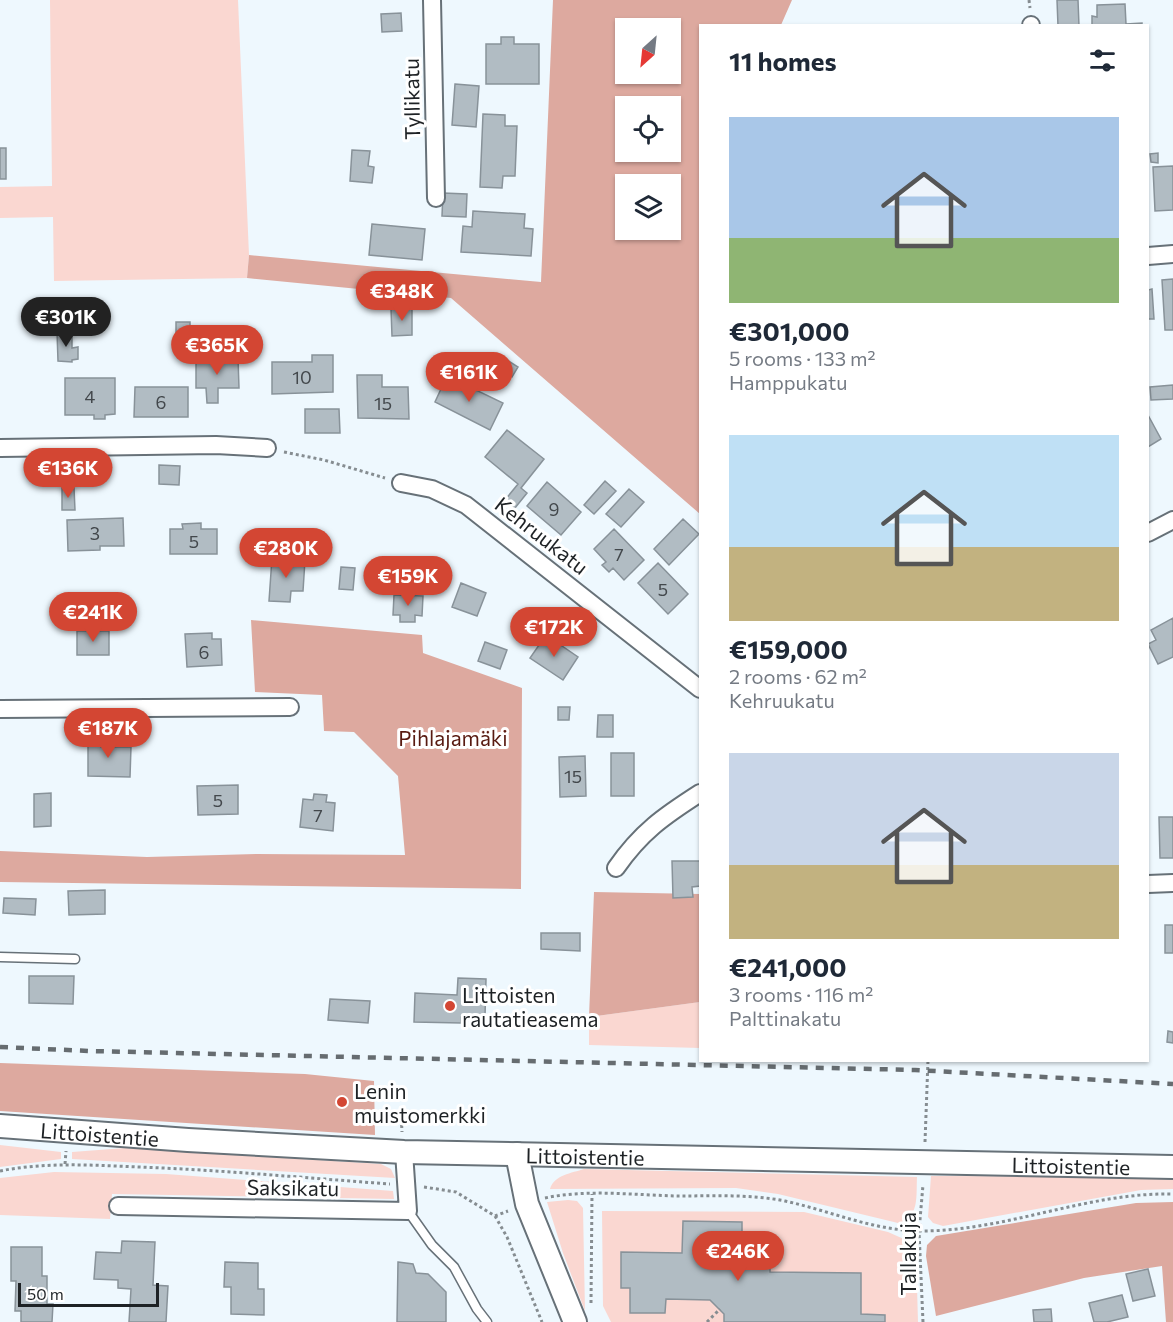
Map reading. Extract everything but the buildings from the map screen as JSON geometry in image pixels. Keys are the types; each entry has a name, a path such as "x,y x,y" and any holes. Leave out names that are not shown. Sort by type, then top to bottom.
{"street":[{"name":"Tyllikatu","path":"432,0 436,198"},
{"path":"1149,256 1173,254"},
{"path":"0,448 216,445 267,448"},
{"name":"Kehruukatu","path":"401,483 432,489 466,505 699,688"},
{"path":"1149,533 1173,520"},
{"path":"0,709 291,707"},
{"path":"616,868 642,835 656,822 699,794"},
{"path":"1149,884 1173,884"},
{"name":"Littoistentie","path":"0,1126 188,1140 404,1152 1173,1167"},
{"path":"404,1152 408,1211"},
{"path":"517,1154 527,1204 583,1317"},
{"name":"Saksikatu","path":"118,1206 408,1211"}],"lane":[{"path":"0,957 75,959"},
{"path":"408,1211 432,1245 454,1267 477,1309 487,1322"}],"path":[{"path":"267,448 324,460 401,483"},
{"path":"925,1144 928,1062"},
{"path":"66,1151 66,1164"},
{"path":"0,1171 18,1167 66,1164 182,1168 431,1187 456,1192 495,1216 507,1237 542,1322"},
{"name":"Tallakuja","path":"923,1185 919,1231 923,1322"},
{"path":"495,1216 554,1196 592,1194 768,1198 873,1225 919,1231 951,1229 1112,1200 1173,1194"},
{"path":"583,1317 592,1194"},
{"path":"707,1322 720,1309"}],"shaded area":[{"path":"50,0 238,0 249,255 247,278 54,281 53,217 0,218 0,187 52,186"},
{"path":"699,1002 699,1048 589,1045 589,1017"},
{"path":"0,1145 61,1152 61,1159 0,1167"},
{"path":"125,1148 381,1164 391,1169 395,1178 72,1159 72,1152"},
{"path":"584,1169 917,1177 916,1198 910,1217 898,1223 778,1194 736,1188 550,1189 559,1178"},
{"path":"54,1172 166,1174 393,1191 394,1199 112,1194 110,1219 0,1215 0,1178"},
{"path":"931,1176 1173,1177 1173,1189 1141,1190 943,1226 933,1223 928,1217"},
{"path":"577,1201 583,1208 585,1311 547,1202"},
{"path":"602,1211 804,1212 888,1232 906,1240 916,1251 918,1322 611,1322 603,1306"}],"green space":[{"path":"553,0 792,0 781,24 699,24 699,513 451,298 247,278 249,255 541,282"},
{"name":"Pihlajamäki","path":"251,620 422,635 423,653 522,688 521,889 0,882 0,851 147,857 256,854 405,855 398,776 354,732 324,731 322,695 255,692"},
{"path":"594,892 699,894 699,1002 589,1017"},
{"path":"0,1063 305,1074 374,1081 375,1135 0,1111"},
{"path":"1173,1202 1173,1322 1166,1322 1162,1266 1084,1278 936,1316 926,1256 927,1245 936,1236 1136,1203"}],"railway":[{"path":"0,1047 915,1070 1173,1084"}],"place":[{"name":"Littoisten rautatieasema","path":"450,1006"},
{"name":"Lenin muistomerkki","path":"342,1102"}]}
